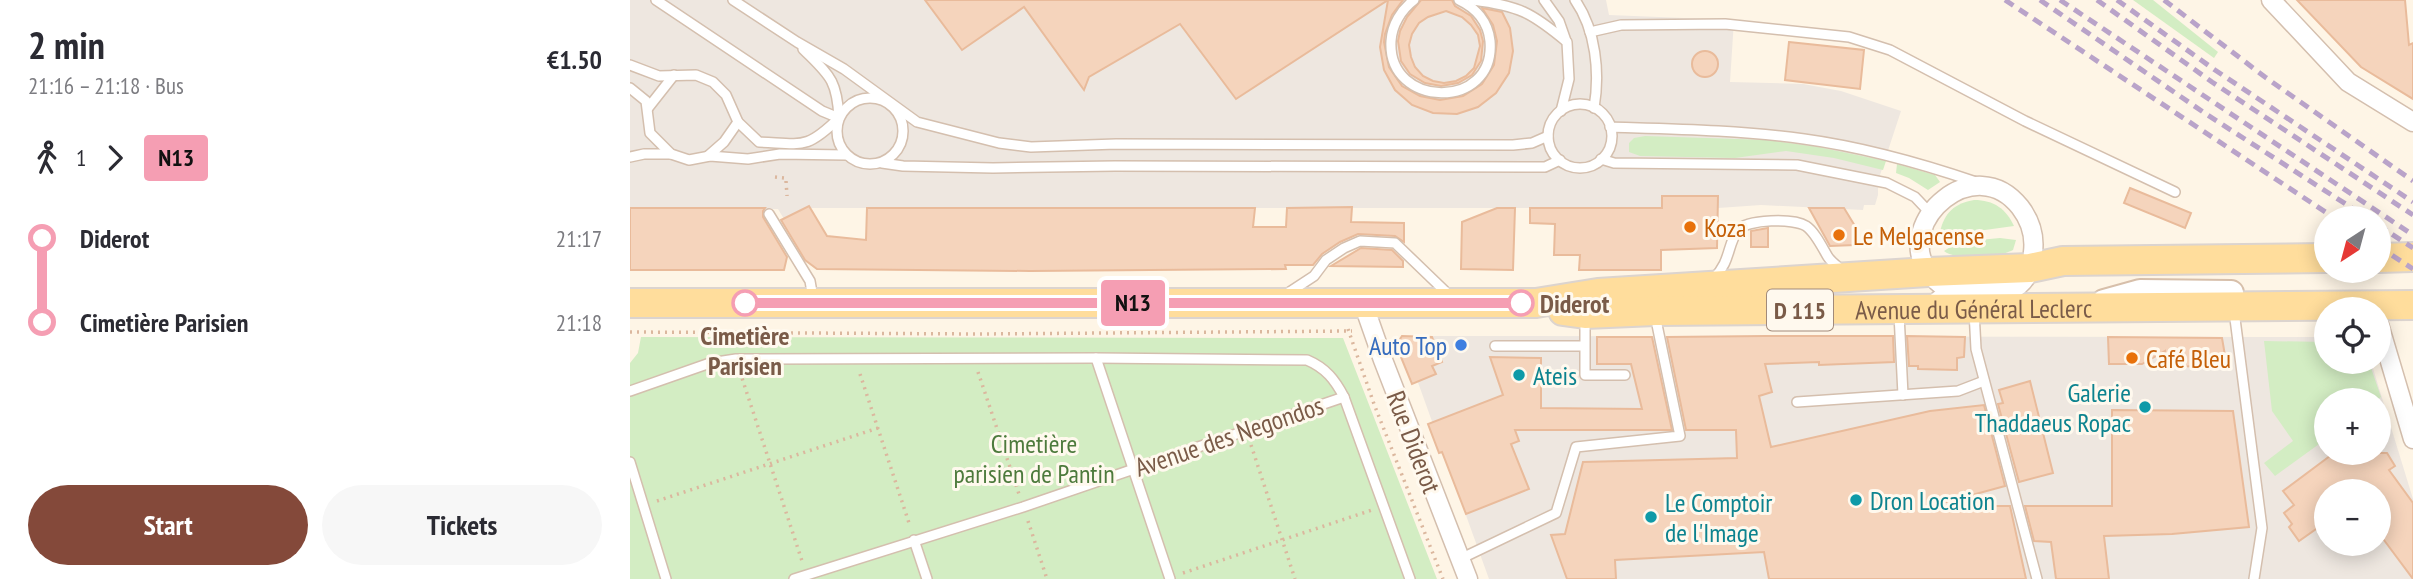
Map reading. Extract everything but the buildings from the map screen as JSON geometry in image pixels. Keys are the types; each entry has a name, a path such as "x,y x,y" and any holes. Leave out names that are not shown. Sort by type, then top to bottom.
{"main road":[{"path":"2391,258 2413,257"},
{"name":"Avenue du Général Leclerc","path":"630,303 1273,303 1353,317 1457,303 1536,303 1598,293 2030,268 2055,261 2314,258"},
{"path":"2080,309 2140,292 2314,304"},
{"path":"2391,303 2413,296"},
{"name":"Avenue du Général Leclerc","path":"1536,303 1585,314 1655,311 2314,307"},
{"name":"Avenue du Général Leclerc","path":"2391,307 2413,305"}],"street":[{"path":"2271,0 2348,82 2413,122"},
{"path":"1928,309 1950,291 2010,290 2023,283 2033,257 2034,237 2025,214 2011,197 1987,186 1971,186 1945,197 1923,229 1921,242 1922,260 1928,272 1950,291 1974,309"},
{"name":"Rue Diderot","path":"1353,317 1383,360 1468,579"},
{"path":"2391,359 2413,439"}],"lane":[{"path":"656,0 822,111 839,118"},
{"path":"733,0 797,43 844,69 917,122 999,144 1031,148 1116,145 1513,145 1548,136"},
{"path":"1414,0 1406,6 1391,35 1390,50 1395,67 1403,78 1415,86 1444,94 1463,90 1478,79 1487,65 1490,47 1489,33 1481,16 1459,0"},
{"path":"1473,0 1502,4 1530,13 1567,42"},
{"path":"1544,0 1559,21 1567,42 1569,79 1561,111"},
{"path":"1576,0 1590,33 1595,59 1597,82 1594,108"},
{"path":"1590,33 1621,25 1725,24 1849,37 1890,50 2025,121 2175,192"},
{"path":"797,43 830,77 838,93 837,137 846,155"},
{"path":"630,65 659,76 696,75 713,82 726,95 738,122 759,142 811,142 822,135 845,108 855,101 865,98 888,103 901,119 904,130 898,149 891,158 882,163"},
{"path":"648,108 674,75"},
{"path":"630,88 646,101 650,132 671,154"},
{"path":"1574,105 1594,108 1602,114 1610,127 1611,142 1601,159 1593,165 1578,167 1560,160 1551,149 1548,136 1551,122 1561,111 1574,105"},
{"path":"708,156 724,142 738,122"},
{"path":"1610,127 1761,134 1805,139 1894,156 1987,186"},
{"path":"630,157 671,154 689,160 708,156 748,159 780,154 846,155 863,164 993,168 1545,167 1560,160"},
{"path":"1601,159 1614,163 1797,165 1887,183 1914,197 1931,214"},
{"path":"769,214 810,281 814,303"},
{"path":"1706,288 1724,268 1737,232 1744,224 1761,221 1792,222 1806,226 1830,260 1850,278"},
{"path":"1273,303 1314,276 1326,260 1360,241 1395,243 1457,303"},
{"path":"2234,306 2235,331 2262,528 2254,579"},
{"path":"1899,309 1903,395"},
{"path":"1974,309 1976,349 2037,579"},
{"path":"1460,559 1556,513 1576,447 1680,436 1655,311"},
{"path":"1585,314 1585,375 1625,375"},
{"path":"1495,345 1584,346"},
{"path":"1096,358 1169,578"},
{"path":"630,391 710,363 736,359 1307,360 1329,373 1345,397 1410,579"},
{"path":"1797,402 1958,391 1984,381"},
{"name":"Avenue des Negondos","path":"794,579 1023,507 1345,397"},
{"path":"630,462 666,579"},
{"path":"914,540 927,579"}],"path":[{"path":"775,177 785,179 787,196"},
{"path":"630,332 1021,334 1353,317 1374,404 1443,579"},
{"path":"855,358 914,540"},
{"path":"974,358 1047,579"},
{"path":"736,359 807,575"},
{"path":"643,506 878,429"},
{"path":"1246,430 1295,579"},
{"path":"1169,578 1384,506"}],"shaded area":[{"path":"630,0 1606,0 1609,15 1734,20 1730,82 1803,84 1841,91 1901,111 1878,181 1875,205 1864,205 1863,210 1761,205 1718,208 1717,196 1663,196 1662,208 805,208 784,219 778,209 630,208"},
{"path":"1432,336 2314,337 2314,374 2375,374 2379,388 2314,388 2314,465 2391,465 2391,427 2413,499 2413,579 1489,579 1403,341"}],"green space":[{"path":"2133,0 2153,0 2218,52 2214,58"},
{"path":"1645,136 1768,140 1886,161 1883,170 1834,158 1786,151 1735,158 1640,156 1629,152 1629,143 1634,138"},
{"path":"1897,164 1935,175 1940,182 1928,190 1896,173"},
{"path":"1974,200 1998,207 2014,226 1963,233 1940,232 1944,219 1951,210"},
{"path":"2000,238 2016,240 2013,250 1977,257 1958,256 1944,251 1958,242"},
{"name":"Cimetière parisien de Pantin","path":"641,337 1343,338 1437,579 630,579 630,363 638,353"},
{"path":"2264,341 2314,342 2314,374 2373,374 2378,388 2314,388 2314,448 2275,476 2264,463 2293,441 2272,411"}],"railway":[{"path":"2005,0 2316,206"},
{"path":"2040,0 2206,114 2349,206"},
{"path":"2060,0 2413,235"},
{"path":"2097,0 2212,82 2413,215"},
{"path":"2117,0 2215,70 2413,202"},
{"path":"2164,0 2265,77 2413,181"},
{"path":"2391,234 2413,248"},
{"path":"2391,255 2413,269"}],"bus line":[{"name":"N13","path":"745,303 1521,303"}],"place":[{"name":"Koza","path":"1690,227"},
{"name":"Le Melgacense","path":"1839,235"},
{"name":"Cimetière Parisien","path":"745,303"},
{"name":"Diderot","path":"1521,303"},
{"name":"Auto Top","path":"1461,345"},
{"name":"Café Bleu","path":"2132,358"},
{"name":"Ateis","path":"1519,375"},
{"name":"Galerie Thaddaeus Ropac","path":"2145,407"},
{"name":"Dron Location","path":"1856,500"},
{"name":"Le Comptoir de l'Image","path":"1651,517"}]}
